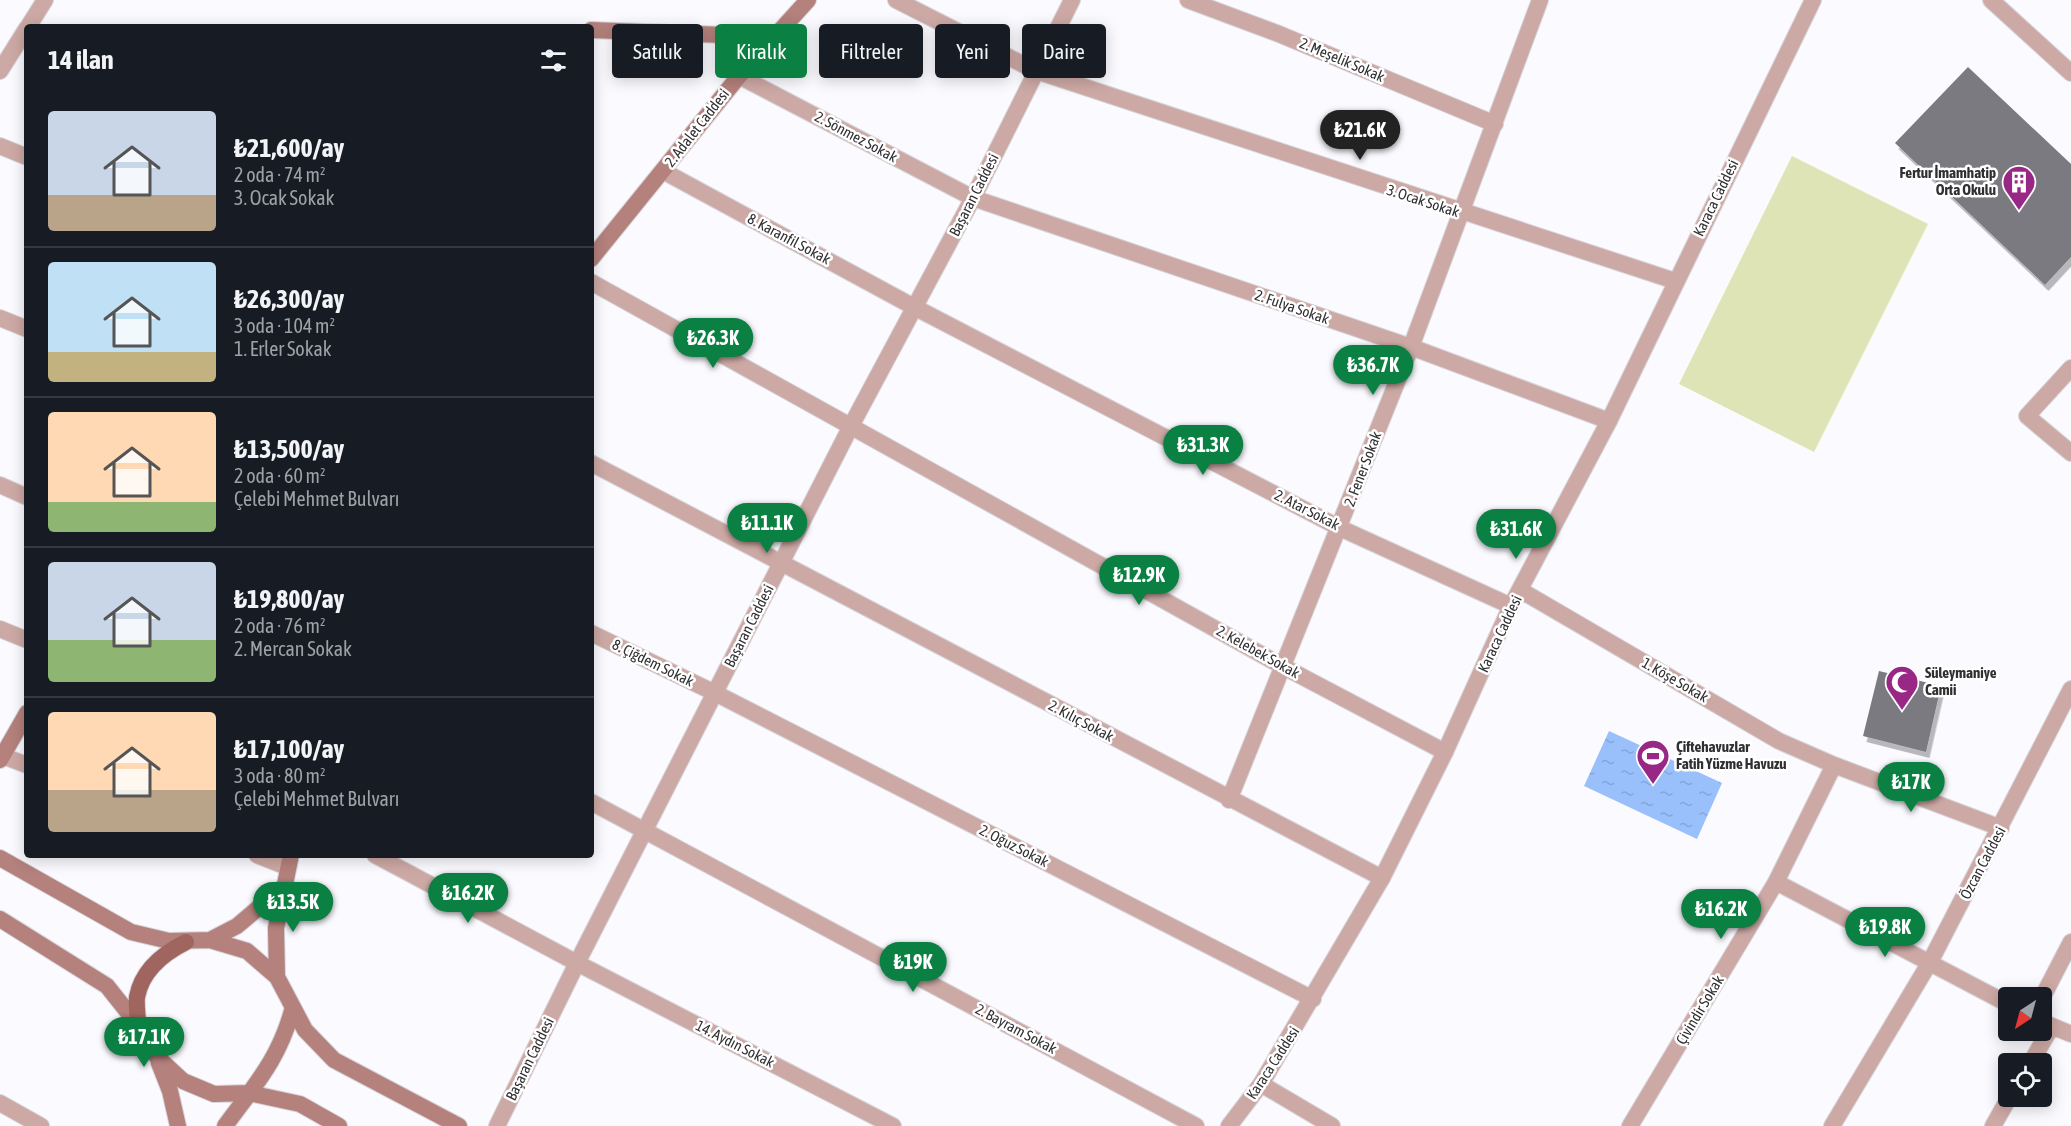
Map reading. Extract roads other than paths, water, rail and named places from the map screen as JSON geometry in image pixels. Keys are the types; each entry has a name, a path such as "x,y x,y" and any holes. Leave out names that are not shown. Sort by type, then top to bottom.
{"main road":[{"name":"2. Adalet Caddesi","path":"786,24 807,0"},
{"path":"594,30 715,35"},
{"name":"2. Adalet Caddesi","path":"594,255 737,78"},
{"path":"1,757 24,718"},
{"path":"0,858 131,932 169,941 210,940 237,927 283,887"},
{"path":"277,977 276,928 289,861"},
{"path":"0,919 107,986 138,1025 157,1056 170,1091 178,1126"},
{"path":"210,940 247,951 277,977 305,1030 334,1060 459,1126"},
{"path":"138,1025 137,996 147,974 164,953 186,942"},
{"path":"225,1126 277,1056 286,1035 293,1007"},
{"path":"157,1056 183,1081 214,1094 249,1093 300,1104 339,1126"}],"street":[{"path":"29,24 45,0"},
{"name":"3. Ocak Sokak","path":"896,0 1022,64"},
{"name":"Başaran Caddesi","path":"1060,24 1072,0"},
{"name":"2. Meşelik Sokak","path":"1188,0 1279,34 1495,124"},
{"name":"2. Fener Sokak","path":"1229,800 1411,347 1540,0"},
{"name":"Karaca Caddesi","path":"1229,1126 1261,1084 1382,878 1445,752 1511,606 1610,421 1812,0"},
{"path":"1991,0 2071,73"},
{"path":"0,70 5,50 24,30"},
{"name":"2. Sönmez Sokak","path":"743,78 974,198"},
{"name":"Başaran Caddesi","path":"497,1126 645,829 851,426 974,198 1033,78"},
{"name":"3. Ocak Sokak","path":"1057,78 1675,282"},
{"path":"0,146 24,156"},
{"name":"8. Karanfil Sokak","path":"663,171 914,307"},
{"name":"2. Fulya Sokak","path":"974,198 1411,347 1610,421"},
{"name":"2. Kelebek Sokak","path":"594,284 1284,667 1445,752"},
{"name":"2. Atar Sokak","path":"914,307 1340,528 1511,606"},
{"path":"0,318 24,328"},
{"path":"2071,369 2027,416 2071,453"},
{"name":"2. Kılıç Sokak","path":"594,465 782,561 1229,800 1382,878"},
{"path":"0,485 24,495"},
{"name":"1. Köşe Sokak","path":"1520,590 1779,741 1834,765 2001,828"},
{"path":"0,629 24,639"},
{"name":"8. Çiğdem Sokak","path":"594,634 715,693"},
{"name":"Özcan Caddesi","path":"1832,1126 1930,962 2071,689"},
{"name":"2. Oğuz Sokak","path":"715,693 1313,999"},
{"path":"1,757 24,764"},
{"name":"Çivindir Sokak","path":"1630,1126 1776,882 1834,765"},
{"name":"2. Bayram Sokak","path":"594,804 1196,1126"},
{"path":"273,858 289,861"},
{"name":"14. Aydın Sokak","path":"381,858 577,963 893,1126"},
{"path":"1776,882 1998,999"},
{"path":"2048,987 2071,942"},
{"path":"2052,1026 2071,1034"},
{"path":"1261,1084 1332,1126"},
{"path":"0,1103 41,1126"},
{"path":"1993,1126 2004,1107"}],"water":[{"name":"Çiftehavuzlar Fatih Yüzme Havuzu","path":"1609,731 1722,783 1697,839 1584,786"}],"place":[{"name":"Fertur İmamhatip Orta Okulu","path":"2019,211"},
{"name":"Süleymaniye Camii","path":"1902,711"},
{"name":"Çiftehavuzlar Fatih Yüzme Havuzu","path":"1653,785"}]}
